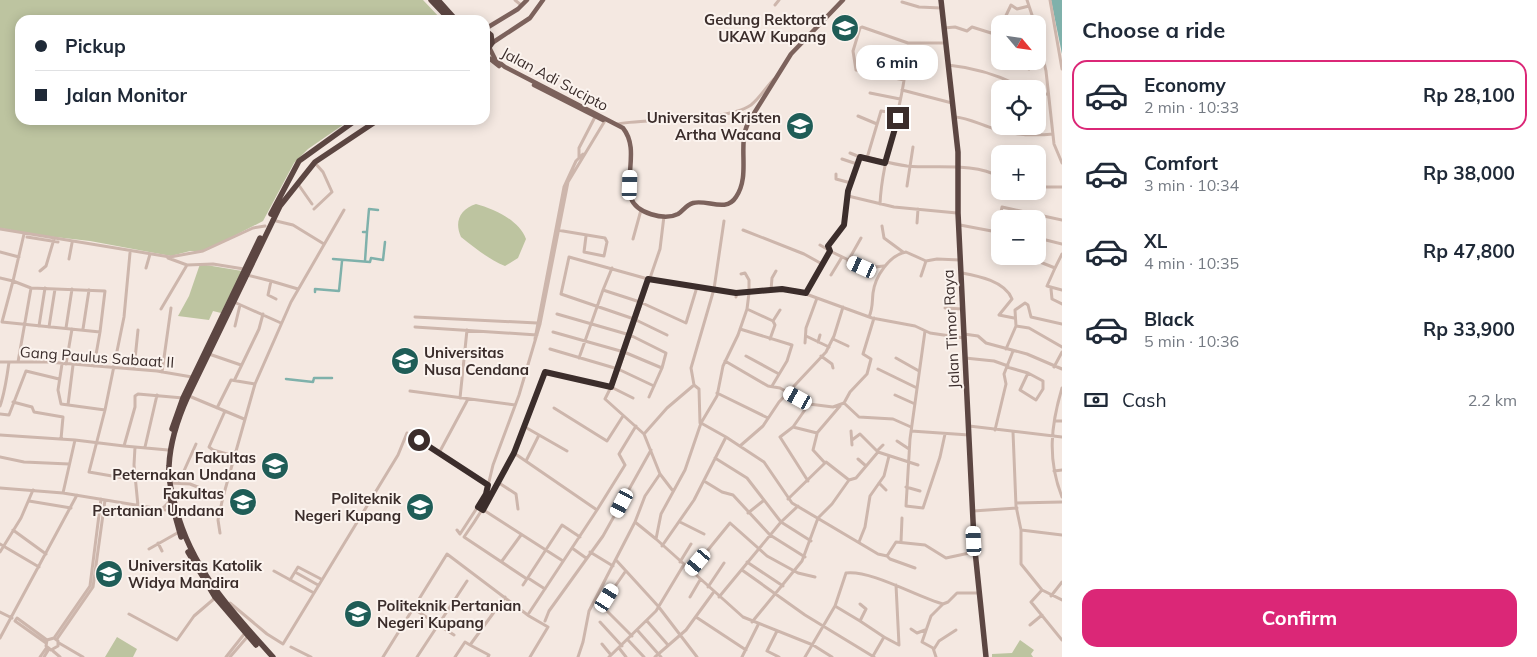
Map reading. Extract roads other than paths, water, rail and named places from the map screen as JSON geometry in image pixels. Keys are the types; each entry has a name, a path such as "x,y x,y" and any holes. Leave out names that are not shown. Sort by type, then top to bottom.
{"highway":[{"path":"431,0 445,15"},
{"path":"438,0 452,15"},
{"name":"Jalan Timor Raya","path":"941,0 959,168 958,213 970,435 972,511 986,657"},
{"path":"268,657 247,635 195,566 185,540 170,484 171,448 192,377 209,354 229,314 237,304 246,272 265,226 295,166 349,125"},
{"path":"185,540 179,532 172,511 166,476 168,450 174,420 272,219 295,186 315,162 370,125"},
{"path":"286,183 295,186"},
{"path":"217,596 273,657"}],"main road":[{"path":"490,27 522,6 527,0"},
{"path":"490,48 530,18 543,0"},
{"path":"641,210 664,216 678,214 693,203 725,205 735,199 743,177 746,127 791,54 844,0"},
{"name":"Jalan Adi Sucipto","path":"490,52 503,68 596,115 616,122 630,138 630,193 633,203 641,210"},
{"name":"Jalan Adi Sucipto","path":"490,53 505,67 596,115"}],"street":[{"path":"515,0 522,6"},
{"path":"775,5 779,0"},
{"path":"1026,0 1032,15"},
{"path":"1050,0 1062,69"},
{"path":"902,2 919,7 941,8"},
{"path":"1006,15 1011,5 1017,10 1029,6"},
{"path":"944,28 955,26 967,31 972,27 991,33"},
{"path":"880,204 885,163 897,124 896,113 902,90 902,78 856,70 854,51 860,27 908,43 945,43"},
{"path":"948,65 974,68 1008,80"},
{"path":"1044,70 1056,151 1062,163"},
{"path":"616,122 720,115 738,111 752,104 777,77"},
{"path":"902,90 953,104"},
{"path":"870,93 900,99"},
{"path":"867,158 882,111 896,113"},
{"path":"579,157 579,148 596,115"},
{"path":"858,116 877,124"},
{"path":"955,117 969,118 988,127 1019,135 1053,134"},
{"path":"575,165 606,119"},
{"path":"907,186 908,166 913,146"},
{"path":"457,530 460,534 486,494 493,465 515,405 535,340 565,188 579,157 585,152"},
{"path":"850,153 885,163 959,168 991,173"},
{"path":"806,293 844,225 851,183 860,157"},
{"path":"842,159 858,164"},
{"path":"314,209 332,192 323,172 315,162"},
{"path":"836,174 836,179 851,183"},
{"path":"295,186 312,204"},
{"path":"1046,187 1062,187"},
{"path":"848,196 880,204 958,213"},
{"path":"1002,210 1002,207 1016,210"},
{"path":"917,223 918,209"},
{"path":"220,533 218,520 223,497 255,384 298,289 344,210"},
{"path":"633,239 641,210"},
{"path":"664,216 661,243 618,370 605,401 644,434 660,474 673,491"},
{"path":"1046,217 1062,220"},
{"path":"272,219 293,225 324,244"},
{"path":"701,423 699,390 694,384 691,368 714,289 724,221"},
{"path":"959,224 991,229"},
{"path":"170,258 212,250 265,226"},
{"path":"882,226 884,238 904,252 926,261 938,258 961,260"},
{"path":"0,230 150,255"},
{"path":"557,230 606,239 604,256 584,252 586,236"},
{"path":"743,230 804,254 822,264"},
{"path":"0,329 24,235"},
{"path":"54,240 170,258 187,265 213,264 246,272 271,282 298,289"},
{"path":"40,272 46,266 54,240"},
{"path":"848,261 860,240"},
{"path":"1046,240 1062,244"},
{"path":"69,259 72,243"},
{"path":"820,245 848,261 865,268 884,266 904,252"},
{"path":"0,252 19,257"},
{"path":"130,253 126,301 114,368 89,472 135,480"},
{"path":"1062,254 1047,284 1051,289 1052,299 1062,304"},
{"path":"146,268 150,255"},
{"path":"831,275 842,257"},
{"path":"667,335 634,319 561,294 569,258 648,279 714,289 736,295 771,290 792,290 806,293 869,317 914,326 925,331 977,336 982,342 1027,354 1062,369"},
{"path":"921,276 926,261"},
{"path":"1046,264 1055,268"},
{"path":"161,309 187,265"},
{"path":"869,317 874,305 874,290 884,266"},
{"path":"579,358 612,268"},
{"path":"771,290 772,278 776,271"},
{"path":"962,272 990,280 1005,290 1012,299 999,315 1014,318"},
{"path":"656,538 661,514 685,470 701,423 718,393 726,361 747,309 748,278 745,273 741,274"},
{"path":"0,278 31,288 106,292 94,366"},
{"path":"271,282 268,295 276,299"},
{"path":"536,335 546,285"},
{"path":"603,290 640,302 686,323 697,287"},
{"path":"18,362 31,288"},
{"path":"39,326 45,288"},
{"path":"50,327 56,289"},
{"path":"66,328 72,289"},
{"path":"1051,289 1062,290"},
{"path":"83,330 89,290"},
{"path":"805,343 807,325 817,298"},
{"path":"1006,349 1016,326 1014,318 1016,308 1025,303 1028,305 1031,317 1062,324"},
{"path":"235,326 237,304 281,323"},
{"path":"740,446 768,418 788,392 829,347 843,307"},
{"path":"162,372 171,308"},
{"path":"945,308 963,309"},
{"path":"747,309 773,321"},
{"path":"770,339 775,325 773,321 780,310"},
{"path":"229,314 237,317"},
{"path":"235,380 256,337 263,314"},
{"path":"557,314 630,335 666,353 662,368 649,397"},
{"path":"415,317 537,324"},
{"path":"849,480 832,465 825,463 812,450 817,433 844,403 870,368 871,360 864,354 874,318"},
{"path":"1,322 100,332"},
{"path":"1016,326 1029,328 1062,347"},
{"path":"415,327 536,335"},
{"path":"72,329 59,380 60,403 105,410"},
{"path":"740,329 792,346 790,357 772,386"},
{"path":"134,369 138,330"},
{"path":"460,398 467,330"},
{"path":"925,331 911,429 905,505 923,508 940,457 945,434"},
{"path":"553,332 624,352 662,368"},
{"path":"818,342 820,335"},
{"path":"806,336 829,347"},
{"path":"833,339 848,346"},
{"path":"550,348 618,370 654,386"},
{"path":"995,430 1006,384 1004,374 1013,351"},
{"path":"1054,367 1062,352"},
{"path":"209,354 241,365"},
{"path":"746,356 779,374"},
{"path":"821,356 832,364 833,368"},
{"path":"896,358 919,371"},
{"path":"965,358 994,361 1028,373 1044,382 1043,388 1036,400 1020,390 1028,373"},
{"path":"726,361 768,386 788,392 808,404 821,407 840,406"},
{"name":"Gang Paulus Sabaat II","path":"0,362 134,369 192,377"},
{"path":"0,406 9,362"},
{"path":"68,405 73,365"},
{"path":"878,369 917,388"},
{"path":"0,414 9,415 26,371 59,380"},
{"path":"545,590 464,537 483,510 514,453 545,372 611,387 634,398"},
{"path":"217,408 231,380 255,384"},
{"path":"644,434 667,408 694,384"},
{"path":"1062,388 1054,412 1055,421 1051,456 1062,497"},
{"path":"410,391 515,405"},
{"path":"718,393 768,418"},
{"path":"124,446 135,407 135,395 138,394 185,397 244,419"},
{"path":"145,446 156,395"},
{"path":"895,395 915,404"},
{"path":"439,453 468,399"},
{"path":"13,402 32,408 34,412 39,414 63,418 61,439"},
{"path":"844,403 859,417 894,420 911,429 945,434 970,435"},
{"path":"808,404 793,427 780,437 808,481"},
{"path":"554,408 606,440 608,440 623,416"},
{"path":"225,411 209,446 213,450 234,456"},
{"path":"1055,421 1062,421"},
{"path":"701,423 764,462 788,499 798,506 878,554 915,568"},
{"path":"529,613 625,465 619,454 636,426"},
{"path":"969,426 1062,437"},
{"path":"524,427 567,451"},
{"path":"793,427 817,433"},
{"path":"851,431 852,445"},
{"path":"1013,432 1016,503 1021,530 1021,564 1042,590 1062,600"},
{"path":"227,606 230,603 267,634 283,644 398,455 407,433 488,485"},
{"path":"852,440 860,434 877,452 918,465"},
{"path":"0,435 75,440 135,447 145,446 168,450"},
{"path":"526,461 539,435"},
{"path":"662,546 680,522 704,481 726,437"},
{"path":"62,493 75,440"},
{"path":"896,441 909,449"},
{"path":"179,482 196,444"},
{"path":"752,622 796,571 805,557 818,518 832,504 849,480 856,478 883,445"},
{"path":"135,447 135,480 138,506"},
{"path":"544,621 549,611 603,536 651,450"},
{"path":"514,453 597,510"},
{"path":"859,542 870,496 885,474 889,456"},
{"path":"0,457 24,462 69,464"},
{"path":"715,458 746,477 781,522 811,541"},
{"path":"858,459 866,466"},
{"path":"788,499 825,463"},
{"path":"1054,470 1062,470"},
{"path":"578,657 583,642 588,611 635,522 645,496 660,474"},
{"path":"704,481 722,492 732,494 770,535 805,557"},
{"path":"170,484 179,482 198,486 223,497"},
{"path":"499,483 516,494 518,509"},
{"path":"879,483 886,490"},
{"path":"906,486 920,491"},
{"path":"0,488 77,495 172,511"},
{"path":"0,552 2,545 13,530 29,501 33,490"},
{"path":"0,637 77,495"},
{"path":"40,657 48,646 56,640 93,587 103,500"},
{"path":"29,501 71,508"},
{"path":"163,508 170,501"},
{"path":"748,513 763,501"},
{"path":"1016,503 1062,502"},
{"path":"719,597 781,522 798,506"},
{"path":"478,507 563,561"},
{"path":"972,511 1017,508"},
{"path":"901,542 902,518"},
{"path":"635,522 656,538 662,546 736,613 758,625 813,645 832,657"},
{"path":"680,522 704,534"},
{"path":"690,572 730,522 758,549 796,571 815,577"},
{"path":"523,585 562,525 580,537"},
{"path":"13,530 46,554"},
{"path":"1021,530 1062,535"},
{"path":"149,548 179,532"},
{"path":"502,561 521,535"},
{"path":"887,556 893,544 901,542 926,545 946,558 975,551"},
{"path":"158,543 162,551"},
{"path":"602,644 610,656 647,621 658,606 682,564 691,544"},
{"path":"2,545 39,567"},
{"path":"572,548 586,558"},
{"path":"590,552 613,566"},
{"path":"383,657 448,554 529,616 548,627 530,657"},
{"path":"616,560 658,606 697,657"},
{"path":"747,562 783,586"},
{"path":"708,587 724,564"},
{"path":"290,580 299,568 321,579"},
{"path":"274,570 314,593"},
{"path":"742,570 805,615 823,624 873,657 884,637"},
{"path":"295,572 318,585"},
{"path":"625,572 607,598 604,608 632,636"},
{"path":"805,657 835,606 846,573 863,575 896,585 943,604"},
{"path":"690,597 700,580"},
{"path":"417,657 440,625 467,581"},
{"path":"1051,596 1062,582"},
{"path":"835,606 899,645 896,585"},
{"path":"1042,590 1031,601 1062,640"},
{"path":"638,631 658,656 696,617 713,593"},
{"path":"936,657 934,649 922,642 932,615 957,593 979,593"},
{"path":"129,614 178,640 194,616 217,596"},
{"path":"470,645 505,598"},
{"path":"860,604 866,609 860,621"},
{"path":"414,608 454,635"},
{"path":"0,612 12,618"},
{"path":"1030,626 1042,615"},
{"path":"696,617 746,650"},
{"path":"34,632 14,621 17,618 34,632 60,657"},
{"path":"647,621 668,645"},
{"path":"600,622 626,657"},
{"path":"742,657 758,625"},
{"path":"910,629 917,633 925,630"},
{"path":"934,649 939,641 956,630"},
{"path":"777,631 767,651 779,657"},
{"path":"226,657 247,635"},
{"path":"230,657 247,635"},
{"path":"48,646 58,647 56,640"},
{"path":"56,640 83,657"},
{"path":"628,640 644,657"},
{"path":"456,657 465,642 489,655 488,657"},
{"path":"44,657 48,646"},
{"path":"291,647 311,657"}],"water":[{"path":"1051,0 1062,0 1062,54"}],"waterway":[{"path":"367,232 369,209 378,210"},
{"path":"363,232 367,232 365,261"},
{"path":"333,259 370,262 371,258 383,260 385,242"},
{"path":"315,292 315,289 339,291 342,261"},
{"path":"286,379 313,382 314,378 332,378"}],"place":[{"name":"Gedung Rektorat UKAW Kupang","path":"845,28"},
{"name":"Universitas Kristen Artha Wacana","path":"800,126"},
{"name":"Universitas Nusa Cendana","path":"405,361"},
{"name":"Fakultas Peternakan Undana","path":"275,466"},
{"name":"Fakultas Pertanian Undana","path":"243,502"},
{"name":"Politeknik Negeri Kupang","path":"420,507"},
{"name":"Universitas Katolik Widya Mandira","path":"109,574"},
{"name":"Politeknik Pertanian Negeri Kupang","path":"358,614"}]}
